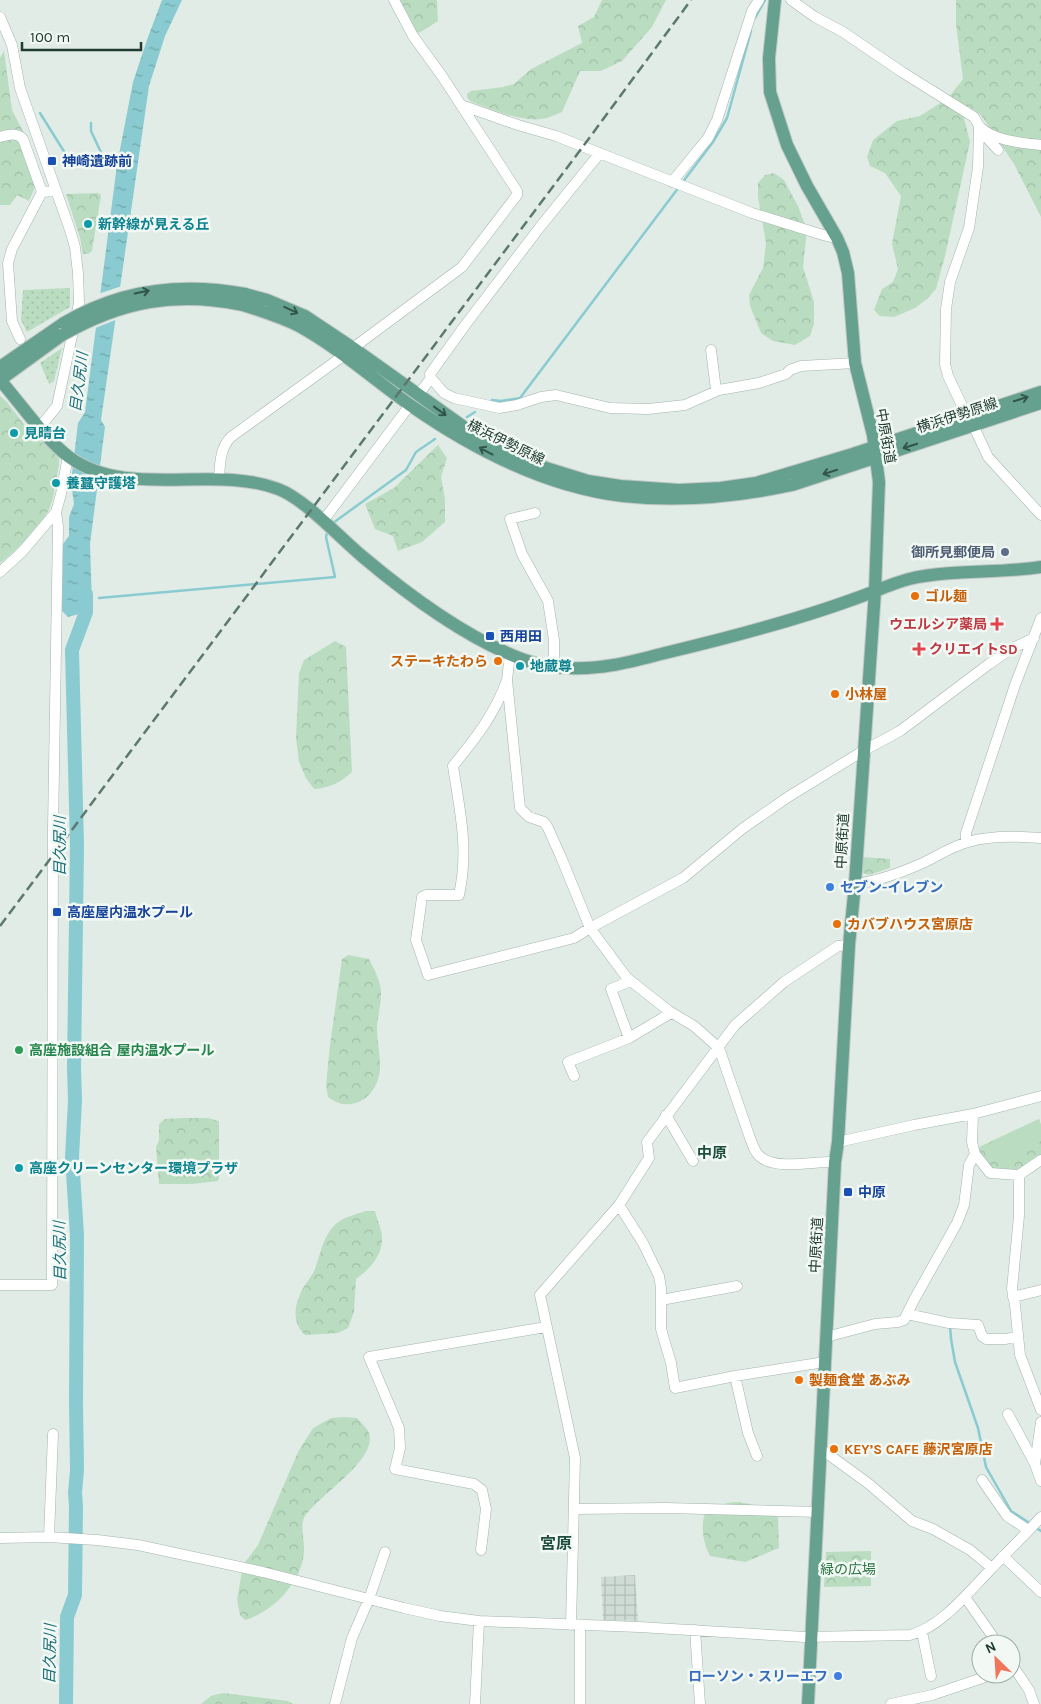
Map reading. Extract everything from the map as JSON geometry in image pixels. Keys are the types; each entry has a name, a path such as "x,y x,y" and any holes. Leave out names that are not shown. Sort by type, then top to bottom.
{"main road":[{"name":"中原街道","path":"775,0 769,58 769,80 774,106 787,145 843,252 848,273 855,363 876,452 878,482 875,591 855,884 849,945 838,1142 835,1162 813,1637 808,1704"},
{"name":"横浜伊勢原線","path":"0,367 63,329 122,307 143,302 244,299 348,352 418,395 468,430 546,468 588,481 620,486 678,490 721,488 756,483 876,452"},
{"name":"横浜伊勢原線","path":"63,329 0,380 40,427 68,456"},
{"name":"横浜伊勢原線","path":"348,352 410,405 461,438 499,458 540,476 585,489 622,496 678,499 720,497 757,493 792,485 876,452 970,421 1041,392"},
{"name":"横浜伊勢原線","path":"970,421 1041,403"},
{"path":"68,456 102,473 135,479 219,479 257,483 278,489 293,496 416,600 468,632 510,654 537,664 554,667 597,668 630,663 808,614 854,600 906,580 925,576 1041,567"}],"street":[{"path":"219,479 220,459 224,444 231,437 462,267 517,195 517,191 461,105 413,36 394,0"},
{"path":"676,184 708,138 718,120 752,11 758,0"},
{"path":"791,0 974,117 982,134 998,150"},
{"path":"0,17 12,44 20,88 75,247 78,273 79,303 57,406 40,427"},
{"path":"461,105 556,136 752,213 837,238"},
{"path":"979,127 1010,141 1041,145"},
{"path":"979,127 978,167 968,228 950,282 946,309 944,364 988,458 1041,515"},
{"path":"0,137 16,135 20,136 25,142 42,192 12,249 8,263 12,321 20,339"},
{"path":"418,395 431,378 430,374 466,324 540,227 600,153"},
{"path":"42,192 56,191"},
{"path":"711,350 716,390"},
{"path":"431,378 444,393 454,398 499,408 556,395 610,408 648,409 685,405 716,390 758,383 786,374 790,370 802,366 855,363"},
{"path":"328,526 410,405"},
{"path":"0,1285 52,1285 53,829 58,527 56,512 68,456"},
{"path":"0,572 22,552 56,512"},
{"path":"535,514 510,519 522,554 548,601 554,640 554,667"},
{"path":"966,842 966,833 1014,685 1041,618"},
{"path":"507,680 482,731 453,766 464,850 464,874 459,895 426,895 422,898 416,940 428,976 574,938 682,878 742,829 788,797 863,751 900,731 990,664 1034,638"},
{"path":"510,654 507,680 520,808 529,818 544,822 548,828 562,857 590,928 631,980 671,1013 694,1026 719,1048 750,1138 760,1158 769,1162 783,1164 835,1162"},
{"path":"855,884 886,877 920,864 966,842 1019,836 1041,838"},
{"path":"580,1704 576,1625 575,1458 540,1294 619,1205 649,1158 647,1142 735,1025 784,982 838,946 849,945"},
{"path":"630,1038 611,989 631,980"},
{"path":"574,1076 568,1062 630,1038 671,1013"},
{"path":"838,1142 914,1124 973,1114 1041,1096"},
{"path":"973,1114 972,1142 975,1154 990,1173 1019,1175 1041,1160"},
{"path":"666,1115 693,1161"},
{"path":"826,1337 875,1324 904,1320 957,1224 964,1205 969,1165 975,1154"},
{"path":"1019,1175 1019,1216 1012,1270 1013,1297 1020,1355 1041,1410"},
{"path":"619,1205 643,1243 659,1276 661,1329 671,1363 675,1388 735,1376 825,1362"},
{"path":"661,1300 737,1286"},
{"path":"1013,1297 1041,1290"},
{"path":"907,1314 949,1323 978,1325 982,1336 986,1339 1006,1339 1018,1336"},
{"path":"482,1550 486,1509 482,1490 474,1484 395,1469 400,1448 399,1428 369,1357 546,1327"},
{"path":"735,1376 748,1433 756,1456"},
{"path":"1008,1414 1035,1464 1041,1481"},
{"path":"1035,1464 1041,1422"},
{"path":"51,1538 53,1434"},
{"path":"821,1449 870,1484 912,1521 932,1529 970,1550 992,1568"},
{"path":"982,1480 1007,1516 1036,1522"},
{"path":"574,1509 666,1508 818,1512"},
{"path":"0,1538 84,1539 138,1545 272,1574 440,1616 479,1621 813,1637 910,1635 922,1632 965,1596 1036,1522"},
{"path":"335,1704 352,1638 369,1599 385,1552"},
{"path":"1003,1556 1041,1592"},
{"path":"965,1596 991,1634"},
{"path":"475,1704 479,1621"},
{"path":"695,1630 700,1704"},
{"path":"922,1632 931,1676"},
{"path":"1021,1679 1029,1690 1034,1704"},
{"path":"892,1704 932,1696 971,1682"}],"shaded area":[{"path":"635,1575 638,1621 603,1620 601,1577"}],"green space":[{"path":"400,0 437,0 438,21 419,33 412,29"},
{"path":"602,0 666,0 652,27 622,61 601,71 580,71 562,112 547,118 529,119 498,111 470,101 467,97 467,94 471,91 514,84 531,69 582,43 578,26 594,17"},
{"path":"956,0 1041,0 1041,217 1014,164 981,115 968,106 964,118 970,142 936,289 915,308 894,317 880,316 874,310 882,289 893,282 898,269 892,244 901,196 885,173 870,166 867,157 873,140 897,121 920,116 948,98 963,79 956,24"},
{"path":"4,51 12,110 26,137 18,139 35,187 29,201 17,195 10,205 0,205 0,58"},
{"path":"774,173 784,180 798,206 807,230 803,267 814,302 814,324 810,336 795,345 773,341 761,333 750,306 749,295 763,268 766,243 758,197 758,183 765,175"},
{"path":"98,193 101,195 92,251 88,254 83,254 66,194"},
{"path":"70,288 70,307 27,332 21,320 23,290"},
{"path":"62,348 54,381 49,384 40,363"},
{"path":"0,396 7,402 26,427 41,442 48,444 56,453 59,465 53,497 47,514 28,537 0,563"},
{"path":"438,445 447,458 441,477 445,499 445,522 422,542 398,551 393,536 375,529 365,504 394,488"},
{"path":"335,641 346,647 352,772 335,784 314,789 306,778 299,762 296,738 299,673 304,660"},
{"path":"862,857 890,859 890,868 869,875 863,873 861,869"},
{"path":"348,955 369,959 379,981 381,995 377,1029 380,1070 377,1082 367,1097 356,1103 345,1104 338,1103 328,1097 326,1085 342,959"},
{"path":"208,1118 219,1121 218,1181 192,1184 159,1184 156,1147 159,1140 159,1124 165,1119"},
{"path":"1039,1119 1041,1125 1041,1157 1020,1170 991,1170 977,1150 979,1147"},
{"path":"1039,1119 1041,1141 1001,1159 992,1141"},
{"path":"366,1211 375,1211 381,1231 382,1244 374,1262 356,1279 354,1312 348,1328 338,1333 305,1335 297,1324 297,1304 302,1291 314,1271 325,1239 332,1228 340,1221"},
{"path":"331,1418 357,1418 369,1433 369,1444 364,1455 356,1466 320,1499 304,1518 302,1526 304,1552 298,1574 292,1585 266,1610 245,1620 240,1615 237,1600 243,1565 258,1545 298,1452 313,1428"},
{"path":"736,1502 750,1504 778,1517 779,1548 745,1562 710,1556 703,1534 706,1510"},
{"name":"緑の広場","path":"871,1551 871,1586 824,1587 826,1552"},
{"path":"223,1693 288,1701 293,1704 201,1704 211,1696"}],"water":[{"path":"162,0 182,0 165,36 149,86 101,420 105,427 90,544 92,606 86,612 68,617 62,611 63,544 69,536 69,517 74,504 71,482 78,423 85,412 117,165 133,82"}],"pier":[{"path":"122,286 118,319 93,329 98,294"}],"waterway":[{"path":"755,18 765,0"},
{"path":"682,183 713,142 727,118 751,31"},
{"path":"40,113 65,153"},
{"path":"91,123 91,131 105,161"},
{"path":"492,400 501,401 520,398 679,187"},
{"path":"467,417 475,412"},
{"path":"333,523 406,470 416,452 435,439"},
{"path":"99,598 335,577 326,537 327,533"},
{"name":"目久尻川","path":"66,1704 67,1617 75,1595 75,1493 77,1470 77,1235 72,1157 75,1101 77,845 72,650 86,612 86,594"},
{"path":"950,1326 955,1362 978,1428 986,1467 1011,1511 1031,1524"},
{"path":"1035,1527 1041,1531"}],"railway":[{"path":"0,926 691,0"}],"place":[{"name":"神崎遺跡前","path":"52,161"},
{"name":"新幹線が見える丘","path":"88,224"},
{"name":"見晴台","path":"14,433"},
{"name":"養蠶守護塔","path":"56,483"},
{"name":"御所見郵便局","path":"1005,552"},
{"name":"ゴル麺","path":"915,596"},
{"name":"ウエルシア薬局","path":"997,624"},
{"name":"西用田","path":"490,636"},
{"name":"クリエイトSD","path":"919,649"},
{"name":"ステーキたわら","path":"498,661"},
{"name":"地蔵尊","path":"520,666"},
{"name":"小林屋","path":"835,694"},
{"name":"セブン-イレブン","path":"830,887"},
{"name":"高座屋内温水プール","path":"57,912"},
{"name":"カバブハウス宮原店","path":"837,924"},
{"name":"高座施設組合 屋内温水プール","path":"19,1050"},
{"name":"高座クリーンセンター環境プラザ","path":"19,1168"},
{"name":"中原","path":"848,1192"},
{"name":"製麺食堂 あぶみ","path":"799,1380"},
{"name":"KEY’S CAFE 藤沢宮原店","path":"834,1449"},
{"name":"ローソン・スリーエフ","path":"838,1676"}],"district":[{"name":"中原","path":"712,1153"},
{"name":"宮原","path":"556,1543"}]}
